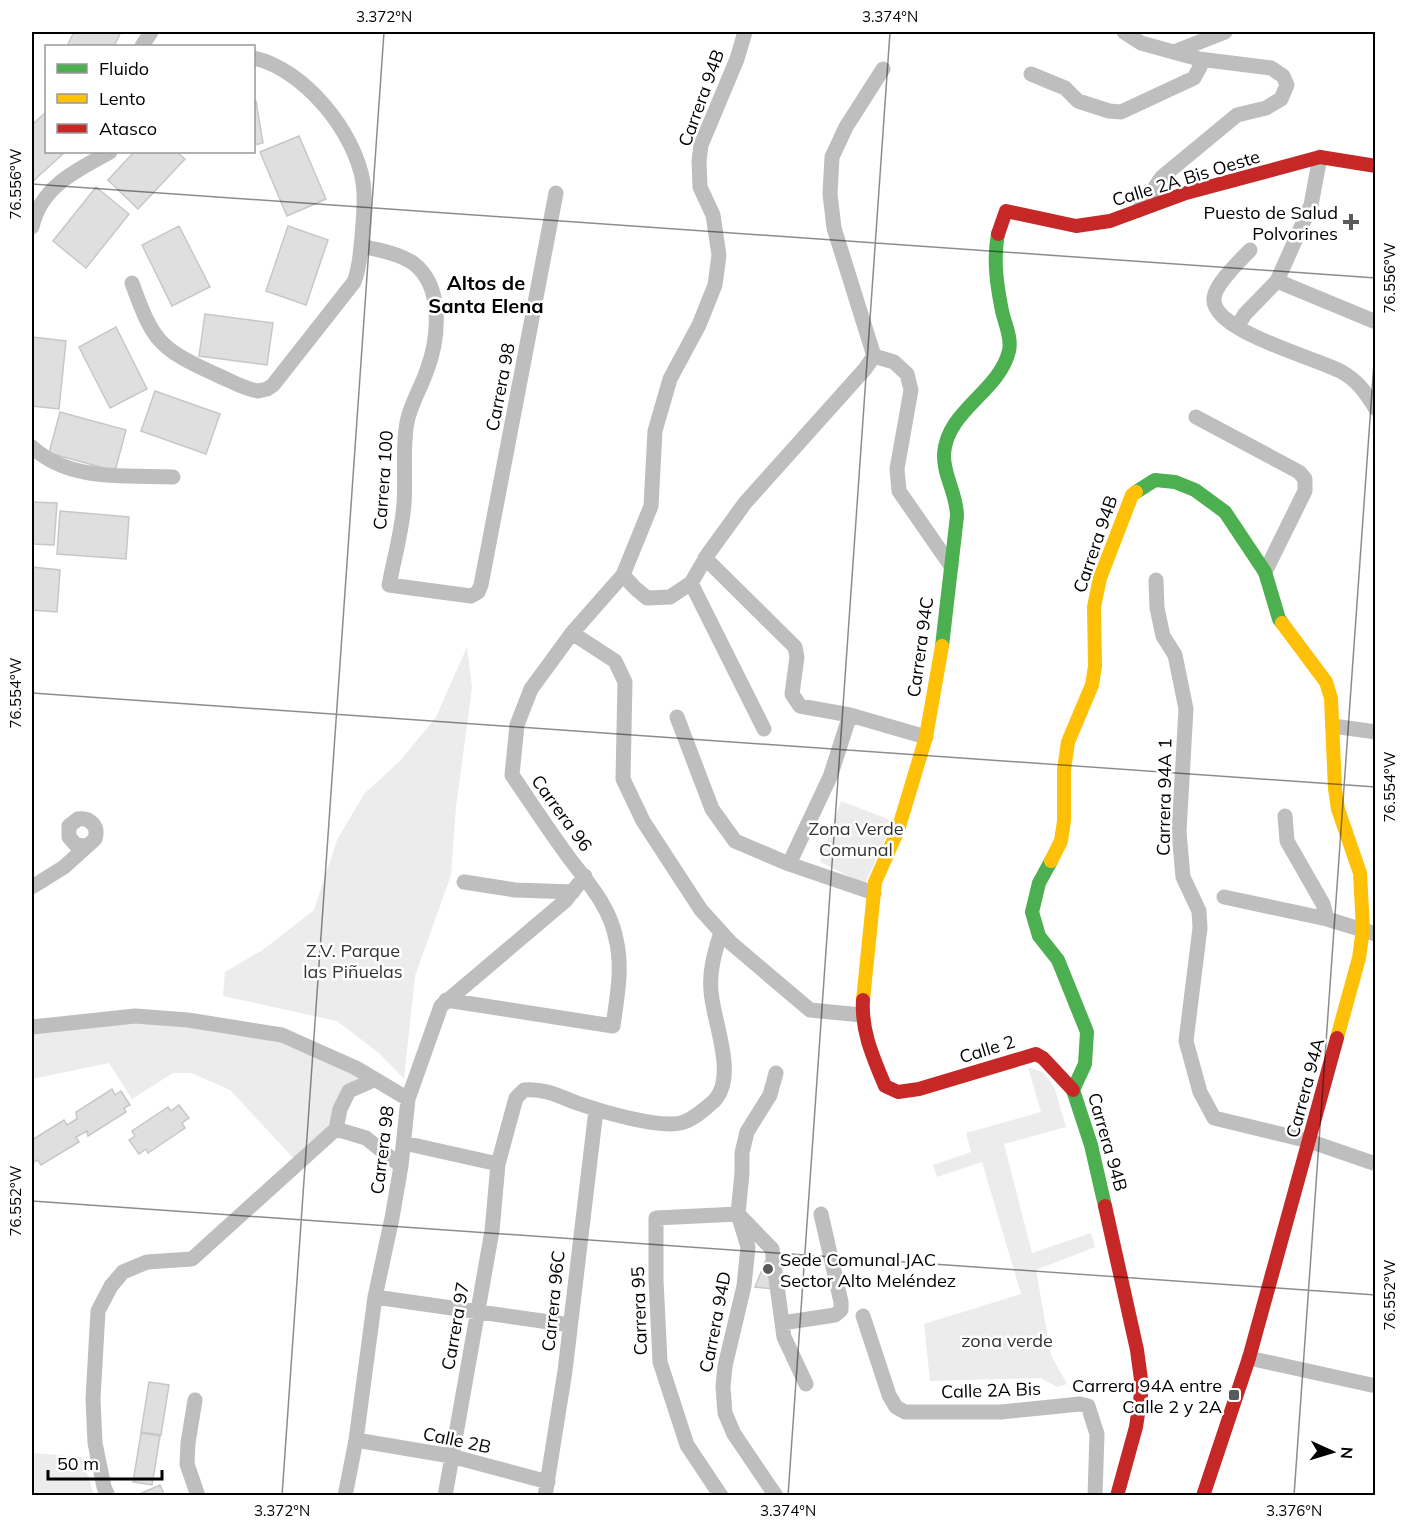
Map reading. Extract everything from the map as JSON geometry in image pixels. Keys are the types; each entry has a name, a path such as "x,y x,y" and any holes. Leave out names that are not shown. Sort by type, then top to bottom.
{"street":[{"path":"143,45 151,32"},
{"name":"Carrera 94B","path":"623,575 651,506 656,431 670,379 699,325 715,285 719,255 713,215 700,187 701,145 737,59 745,32"},
{"path":"1124,32 1141,43 1199,59 1271,68 1283,76 1287,85 1281,99 1266,108 1237,115 1162,177 1139,210"},
{"path":"1174,52 1225,32"},
{"path":"132,283 151,329 170,350 183,359 249,389 263,391 273,385 354,282 358,269 364,208 363,182 356,158 345,136 324,105 298,80 272,62 255,58"},
{"path":"1031,74 1065,88 1078,101 1109,111 1121,112 1194,78 1200,67 1199,59"},
{"path":"874,356 834,228 830,194 832,157 846,128 883,69"},
{"path":"32,227 41,201 55,185 74,171 108,153"},
{"path":"1237,327 1245,314 1277,282 1311,205 1320,157"},
{"name":"Calle 2A Bis Oeste","path":"1006,212 1017,212 1076,226 1110,220 1186,193 1320,157 1376,166"},
{"name":"Carrera 98","path":"389,585 467,596 475,595 480,589 556,193"},
{"name":"Carrera 94C","path":"898,1092 885,1086 867,1043 862,1016 875,882 898,830 926,737 943,642 957,527 957,510 945,467 944,452 948,432 1004,366 1010,349 997,288 995,253 1001,222 1006,212"},
{"name":"Carrera 100","path":"361,246 389,253 413,264 427,281 434,296 436,311 431,359 407,421 404,448 404,505 389,585"},
{"path":"1250,250 1219,286 1214,296 1214,306 1225,320 1255,337 1341,372 1362,386 1376,409"},
{"path":"1277,282 1376,322"},
{"path":"623,575 647,598 670,597 691,583 705,558 745,504 874,356"},
{"path":"874,356 894,362 907,374 911,390 897,469 898,491 951,566"},
{"path":"1196,417 1299,472 1305,478 1305,491 1265,572"},
{"path":"32,447 50,461 72,471 173,477"},
{"name":"Carrera 94B","path":"1117,1496 1136,1427 1142,1387 1137,1350 1091,1145 1073,1090 1084,1064 1087,1032 1058,960 1039,936 1032,912 1040,883 1061,841 1064,821 1064,770 1068,742 1092,686 1095,666 1094,607 1100,578 1132,495 1155,480 1175,482 1194,490 1225,512 1265,572"},
{"path":"705,558 795,647 797,657 792,694 795,702 800,706 850,715 926,737"},
{"name":"Carrera 94A","path":"1203,1496 1249,1358 1359,958 1369,932 1360,873 1338,810 1331,698 1326,682 1279,619 1265,572"},
{"name":"Carrera 96","path":"446,1000 613,1026 620,976 616,938 605,909 585,876 512,775 517,724 531,689 572,633 623,575"},
{"name":"Carrera 94A 1","path":"1156,580 1157,608 1163,636 1175,655 1186,709 1179,832 1183,878 1199,911 1200,928 1186,1041 1200,1092 1214,1118 1309,1142"},
{"path":"691,583 764,729"},
{"path":"572,633 615,661 625,682 623,779 643,821 701,910 731,943 810,1010 862,1016"},
{"path":"789,864 831,777 850,715"},
{"path":"677,717 712,809 735,841 789,864 874,893"},
{"path":"1333,726 1376,732"},
{"path":"1285,816 1287,841 1323,904 1327,919"},
{"path":"32,886 64,867 86,846"},
{"name":"Carrera 98","path":"345,1496 356,1440 375,1297 401,1166 408,1099 441,1006 573,892 585,876"},
{"path":"464,882 515,890 573,892"},
{"path":"1224,897 1327,919 1369,932"},
{"name":"Carrera 97","path":"445,1496 492,1231 498,1164 516,1098 524,1090 538,1089 596,1110 662,1124 683,1123 704,1110 719,1095 725,1076 711,990 712,958 721,932"},
{"path":"32,1027 135,1016 188,1020 282,1035 347,1064 408,1099"},
{"name":"Calle 2","path":"898,1092 919,1089 1036,1054 1043,1058 1073,1090"},
{"path":"108,1496 95,1443 93,1399 98,1311 111,1286 123,1272 147,1262 192,1259 336,1129 340,1109 349,1090 347,1064"},
{"path":"776,1073 770,1095 747,1132 742,1153 738,1214 772,1249 784,1337 806,1384"},
{"path":"349,1090 374,1080"},
{"name":"Carrera 96C","path":"547,1489 596,1110"},
{"path":"336,1129 366,1138 401,1166"},
{"path":"1309,1142 1376,1164"},
{"path":"404,1143 498,1164"},
{"name":"Carrera 95","path":"721,1496 687,1445 660,1362 656,1218 738,1214"},
{"name":"Carrera 94D","path":"738,1214 747,1247 744,1286 724,1366 725,1413 734,1434 776,1496"},
{"path":"782,1323 835,1315 841,1310 821,1214"},
{"path":"375,1297 570,1325"},
{"name":"Calle 2A Bis","path":"863,1316 889,1395 896,1407 905,1412 1001,1412 1080,1404 1088,1407 1097,1434 1095,1496"},
{"path":"1249,1358 1376,1386"},
{"path":"195,1401 187,1464 198,1496"},
{"name":"Calle 2B","path":"356,1440 451,1456 547,1489"}],"green space":[{"name":"Z.V. Parque las Piñuelas","path":"467,647 472,688 456,807 451,875 415,976 404,1079 379,1053 337,1021 223,996 225,972 264,949 314,910 337,840 364,794 400,761 436,717"},
{"name":"Zona Verde Comunal","path":"841,801 893,821 865,884 820,862"},
{"path":"128,1020 281,1037 371,1080 349,1089 334,1128 297,1162 230,1090 191,1073 173,1073 132,1099 109,1063 32,1079 32,1030"},
{"name":"zona verde","path":"1028,1067 1042,1072 1054,1086 1066,1127 1004,1144 1032,1253 1091,1233 1095,1247 1036,1270 1051,1355 1067,1384 1057,1387 1041,1378 930,1381 924,1324 1021,1294 982,1162 937,1177 933,1165 971,1152 966,1133 1041,1112"},
{"path":"32,1453 82,1457 94,1495 32,1495"}],"building":[{"path":"74,32 121,32 114,45 68,45"},
{"path":"255,102 263,143 255,145"},
{"path":"45,113 45,153 64,153 32,182 32,125"},
{"path":"299,136 326,199 287,216 260,152"},
{"path":"133,153 178,153 185,159 138,209 108,180"},
{"path":"96,187 129,214 86,268 53,241"},
{"path":"179,226 210,287 172,306 142,245"},
{"path":"288,226 328,240 306,305 266,291"},
{"path":"205,314 273,323 267,365 199,356"},
{"path":"116,327 147,389 110,408 79,347"},
{"path":"32,337 66,341 59,409 32,406"},
{"path":"155,391 220,414 206,454 141,431"},
{"path":"60,412 126,430 115,471 49,453"},
{"path":"32,502 57,503 54,545 32,544"},
{"path":"60,511 129,517 126,559 57,554"},
{"path":"32,567 60,570 57,612 32,610"},
{"path":"112,1089 115,1095 121,1091 130,1105 124,1108 126,1112 88,1136 87,1131 76,1137 79,1142 41,1165 38,1160 34,1162 32,1140 64,1120 67,1125 77,1119 76,1112"},
{"path":"179,1105 189,1118 182,1123 185,1128 148,1153 146,1149 139,1154 129,1140 135,1136 132,1131 168,1107 171,1111"},
{"name":"Sede Comunal JAC Sector Alto Meléndez","path":"770,1250 775,1289 755,1287"},
{"path":"149,1382 169,1385 161,1435 141,1432"},
{"path":"141,1433 160,1436 152,1485 133,1482"},
{"path":"160,1485 165,1496 143,1496 142,1493"}],"traffic: fast":[{"path":"942,646 957,516 955,500 944,462 947,439 963,413 995,378 1010,346 997,283 998,234"},
{"path":"1136,492 1155,480 1175,482 1195,490 1225,512 1265,572 1282,623"},
{"path":"1051,861 1039,883 1032,912 1039,936 1058,960 1087,1032 1085,1064 1073,1090 1091,1145 1105,1206"}],"traffic: slow":[{"path":"1051,861 1061,841 1064,821 1064,770 1068,742 1092,685 1095,666 1094,607 1100,578 1132,495 1136,492"},
{"path":"1282,623 1326,682 1331,698 1338,809 1360,873 1363,929 1359,958 1337,1038"},
{"path":"863,1000 875,882 898,830 926,737 942,646"}],"traffic: jam":[{"path":"998,234 1006,211 1076,226 1110,221 1186,193 1320,157 1376,166"},
{"path":"863,1000 866,1033 876,1065 885,1086 898,1092 919,1089 1036,1054 1043,1058 1073,1090"},
{"path":"1203,1496 1249,1358 1337,1038"},
{"path":"1105,1206 1137,1350 1142,1387 1136,1427 1117,1496"}],"place":[{"name":"Puesto de Salud Polvorines","path":"1351,222"},
{"name":"Sede Comunal JAC Sector Alto Meléndez","path":"768,1269"},
{"name":"Carrera 94A entre Calle 2 y 2A","path":"1234,1395"}],"district":[{"name":"Altos de Santa Elena","path":"486,294"}]}
